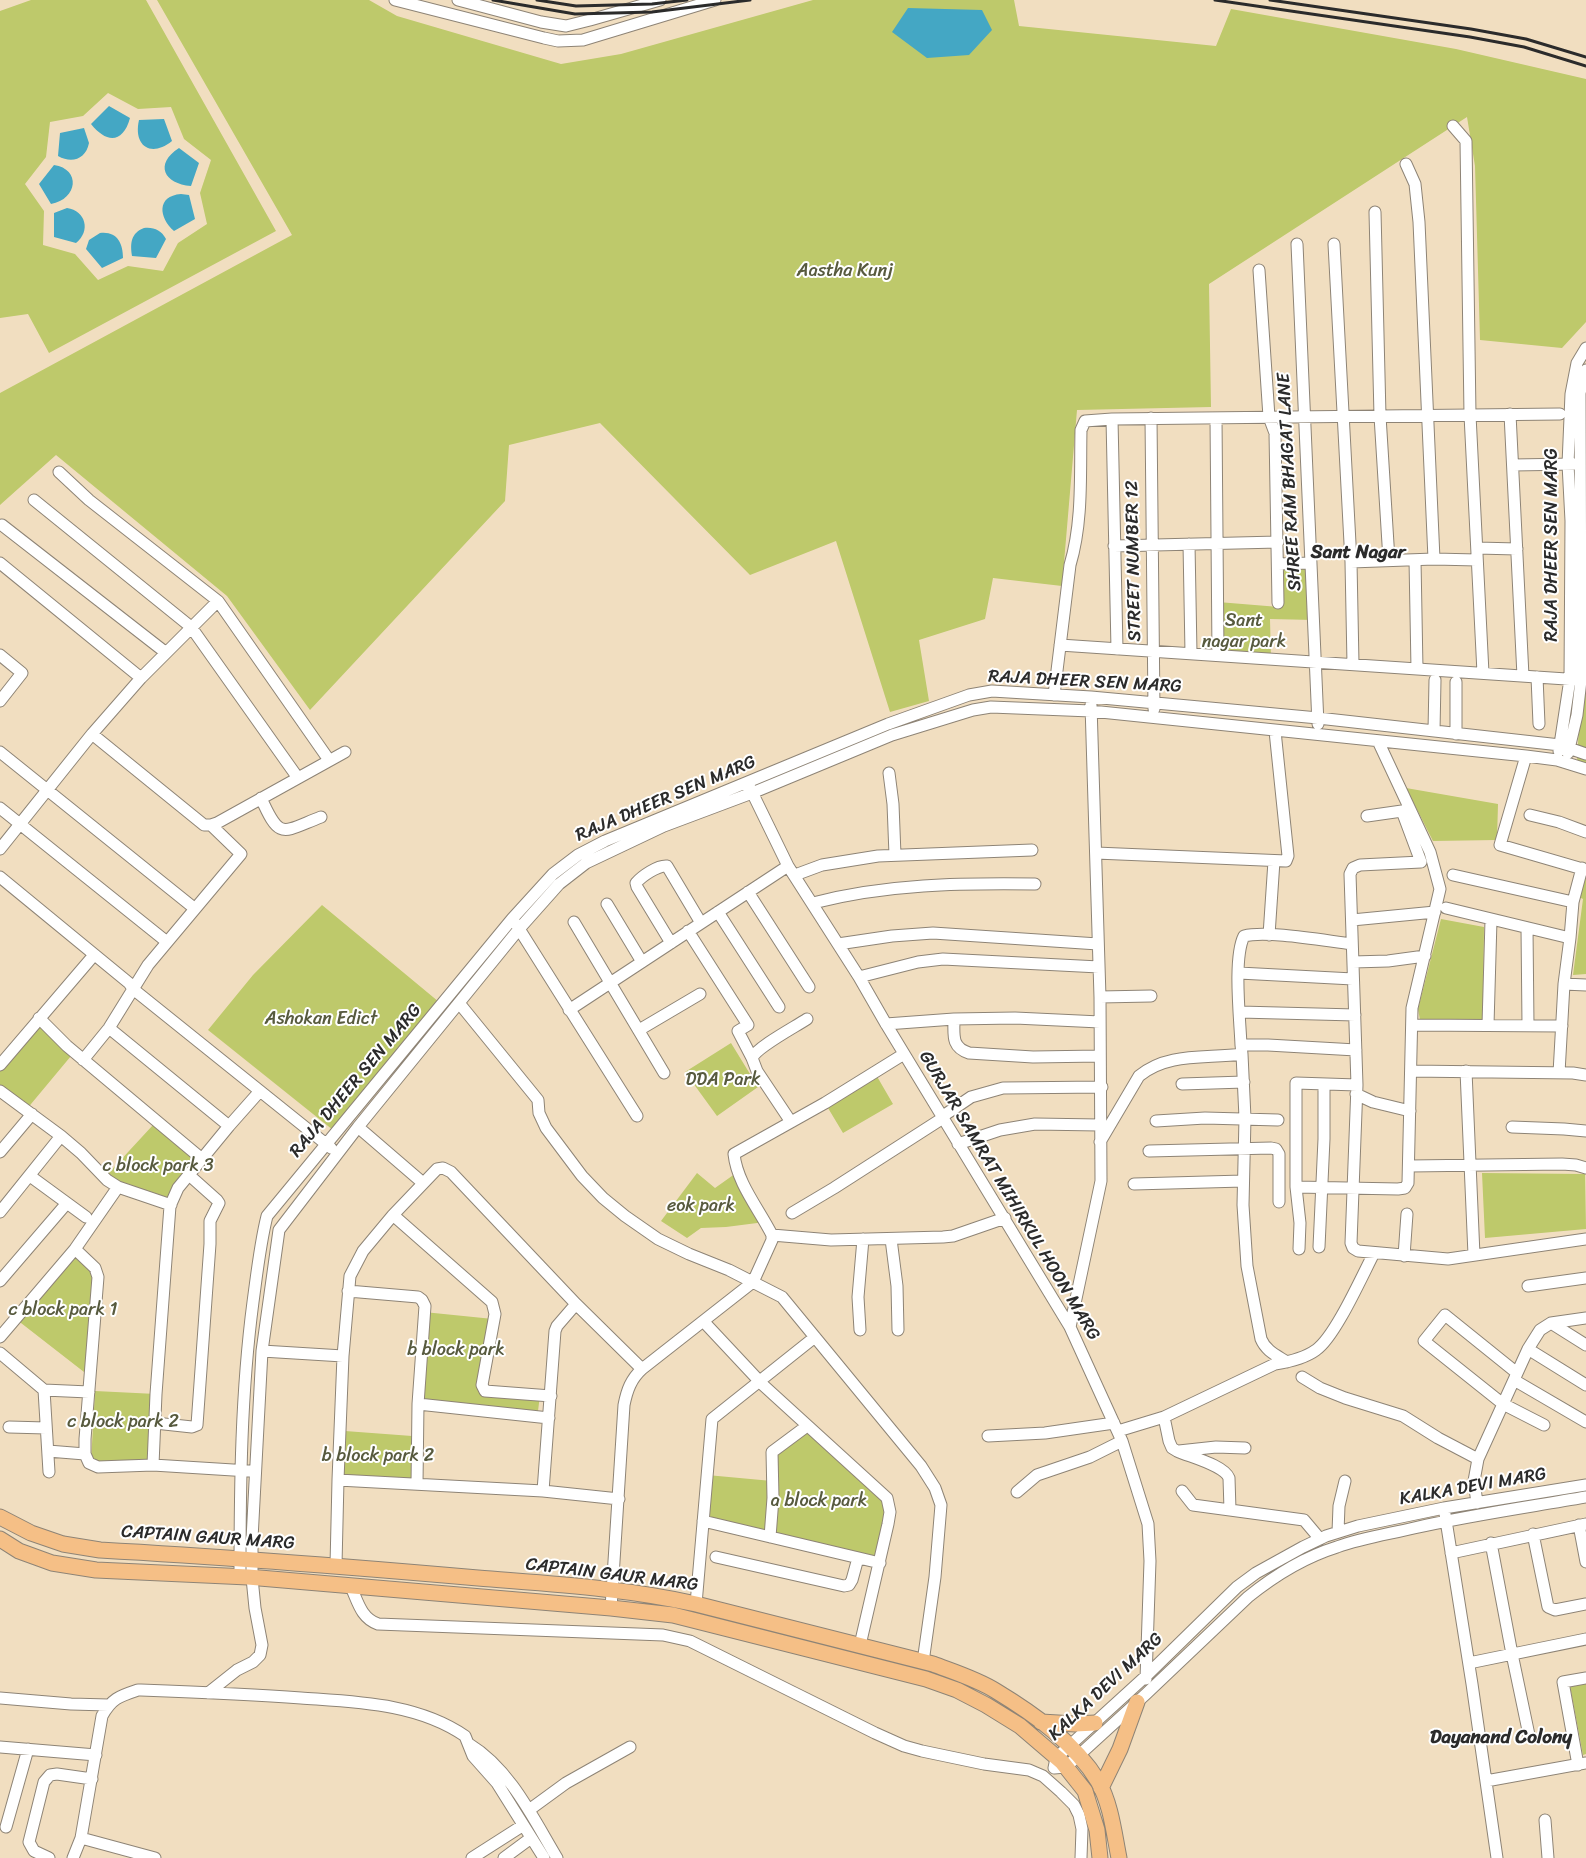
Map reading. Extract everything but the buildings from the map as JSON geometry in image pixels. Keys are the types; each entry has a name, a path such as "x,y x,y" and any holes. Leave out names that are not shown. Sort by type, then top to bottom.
{"main road":[{"name":"CAPTAIN GAUR MARG","path":"0,1517 31,1532 63,1544 100,1550 336,1565 661,1596 923,1662 966,1676 996,1690 1041,1722 1075,1750 1101,1788 1111,1817 1120,1858"},
{"name":"CAPTAIN GAUR MARG","path":"0,1539 19,1552 52,1563 96,1570 246,1577 673,1615 926,1679 957,1690 1020,1726 1080,1784 1087,1797 1097,1830 1100,1858"},
{"path":"1101,1788 1120,1749 1141,1698"},
{"path":"1041,1722 1095,1723"}],"street":[{"path":"395,0 544,38 570,42 583,40 715,0"},
{"path":"458,0 541,22 566,26 660,0"},
{"path":"1453,126 1466,142 1470,415 1483,673"},
{"path":"1406,164 1415,184 1418,222 1434,559"},
{"path":"1375,212 1380,416 1389,560"},
{"name":"SHREE RAM BHAGAT LANE","path":"1296,244 1319,734"},
{"path":"1334,244 1351,562 1353,664"},
{"path":"1259,270 1269,417 1275,433 1278,603"},
{"name":"RAJA DHEER SEN MARG","path":"1576,679 1568,464 1572,386 1577,363 1586,348"},
{"name":"RAJA DHEER SEN MARG","path":"1561,761 1576,679 1581,463 1580,393 1586,370"},
{"path":"1510,414 1524,676"},
{"path":"1054,695 1070,565 1075,549 1080,494 1081,430 1086,421 1151,418 1560,414"},
{"name":"STREET NUMBER 12","path":"1151,418 1154,719"},
{"path":"1216,418 1218,655"},
{"path":"1112,419 1117,648"},
{"path":"1513,464 1581,463"},
{"path":"59,472 89,500 218,601 329,760"},
{"path":"34,500 191,626 298,778"},
{"path":"2,525 165,652"},
{"path":"1114,546 1278,542"},
{"path":"1189,544 1191,654"},
{"path":"1477,548 1518,549"},
{"path":"1351,562 1434,559 1477,560"},
{"path":"1415,560 1417,669"},
{"path":"0,563 141,678"},
{"path":"1278,564 1311,563"},
{"path":"0,849 92,734 141,678 218,601"},
{"path":"1060,645 1576,679"},
{"path":"0,656 22,673 0,701"},
{"path":"1537,677 1539,724"},
{"path":"1434,731 1435,680"},
{"path":"1456,682 1456,734"},
{"name":"RAJA DHEER SEN MARG","path":"245,1559 256,1472 262,1350 278,1230 358,1127 519,929 559,884 586,863 888,724 969,696 992,691 1092,697 1318,718 1565,746 1585,753"},
{"path":"1070,1327 1101,1181 1099,1125 1102,1087 1092,697"},
{"name":"RAJA DHEER SEN MARG","path":"208,1693 260,1656 262,1645 255,1608 246,1577 241,1470 246,1354 260,1242 267,1216 512,919 553,874 578,855 605,840 892,735 991,706 1091,711 1526,756 1561,761 1586,770"},
{"path":"1548,744 1568,730 1585,753"},
{"path":"1096,853 1286,861 1288,856 1275,731"},
{"path":"92,734 204,825 212,825 345,752"},
{"path":"1296,1186 1398,1189 1405,1188 1408,1183 1410,1166 1412,1008 1425,956 1440,910 1440,889 1430,852 1378,741"},
{"path":"0,752 194,908"},
{"path":"1526,756 1500,845 1584,869 1573,902 1564,984 1560,1073"},
{"path":"889,774 893,804 895,855"},
{"name":"GURJAR SAMRAT MIHIRKUL HOON MARG","path":"749,788 791,870 859,977 1070,1327 1118,1432 1148,1524 1150,1561 1146,1676 1141,1698"},
{"path":"261,798 271,821 277,828 288,830 321,817"},
{"path":"0,808 167,942"},
{"path":"1367,816 1402,811 1421,862 1360,865 1353,868 1350,874 1357,1090 1351,1243 1358,1251 1448,1259 1586,1238"},
{"path":"1530,815 1559,822 1586,832"},
{"path":"83,1060 109,1028 148,965 241,854 212,825"},
{"path":"569,1010 748,892 791,870 878,856 1032,850"},
{"path":"1268,935 1274,861"},
{"path":"671,942 637,888 636,883 639,880 660,867 667,866 701,923"},
{"path":"1453,875 1573,902"},
{"path":"0,877 129,983 133,989 338,1153"},
{"path":"813,903 841,896 900,887 962,883 1035,884"},
{"path":"748,892 809,987"},
{"path":"607,904 642,962"},
{"path":"1352,920 1440,910 1570,938"},
{"path":"718,912 779,1007"},
{"path":"512,919 637,1116"},
{"path":"1488,1025 1492,920"},
{"path":"574,922 664,1073"},
{"path":"1527,928 1528,1025"},
{"path":"688,932 748,1025 738,1031 757,1071 791,1122"},
{"path":"838,944 892,936 933,933 1098,944"},
{"path":"1287,1362 1268,1351 1261,1339 1246,1266 1243,1181 1245,1118 1239,973 1241,942 1244,936 1251,934 1352,944"},
{"path":"0,1065 38,1018 94,955"},
{"path":"1353,962 1388,961 1425,956"},
{"path":"859,977 918,962 943,959 1099,967"},
{"path":"1239,973 1354,978"},
{"path":"1564,984 1586,985"},
{"path":"639,1030 700,994"},
{"path":"1100,997 1151,996"},
{"path":"459,1003 538,1100 539,1113 546,1128 582,1176 603,1198 658,1239 782,1296 921,1466 935,1488 941,1505 935,1577 923,1662"},
{"path":"1240,1012 1355,1015"},
{"path":"38,1018 83,1060 202,1160"},
{"path":"886,1024 954,1019 1015,1018 1100,1022"},
{"path":"954,1019 955,1041 962,1050 969,1053 1033,1057 1100,1056"},
{"path":"752,1058 762,1048 807,1020"},
{"path":"1412,1026 1562,1026"},
{"path":"109,1028 228,1126"},
{"path":"1100,1142 1139,1076 1148,1068 1170,1060 1268,1045 1356,1050"},
{"path":"611,1608 626,1394 635,1376 642,1369 754,1282 772,1240 772,1235 750,1198 735,1163 734,1154 825,1103 904,1054"},
{"path":"1411,1070 1586,1075"},
{"path":"1466,1072 1474,1255"},
{"path":"1182,1084 1244,1082"},
{"path":"1299,1249 1300,1223 1296,1186 1296,1082 1357,1090 1373,1102 1410,1111"},
{"path":"1319,1247 1324,1085"},
{"path":"792,1213 943,1118 943,1116 971,1097 1003,1088 1102,1087"},
{"path":"0,1091 61,1136 104,1177 118,1187 171,1205"},
{"path":"153,1465 171,1205 178,1188 228,1126 260,1091"},
{"path":"0,1152 32,1114"},
{"path":"1156,1121 1204,1118 1278,1120"},
{"path":"958,1144 1000,1130 1035,1124 1099,1125"},
{"path":"358,1127 423,1182"},
{"path":"1512,1127 1586,1131"},
{"path":"0,1212 61,1136"},
{"path":"1149,1151 1276,1149 1279,1154 1279,1202"},
{"path":"1410,1166 1562,1164 1586,1168"},
{"path":"336,1565 343,1356 350,1276 353,1267 364,1251 393,1215 437,1169 443,1168 451,1172 576,1304 642,1369"},
{"path":"155,1422 192,1427 197,1425 210,1221 219,1203 189,1175"},
{"path":"30,1176 86,1217"},
{"path":"1134,1184 1243,1181"},
{"path":"0,1337 75,1249 118,1187"},
{"path":"0,1281 67,1203"},
{"path":"1404,1256 1407,1214"},
{"path":"393,1215 492,1302 495,1314 482,1385 485,1391 551,1396"},
{"path":"772,1235 831,1240 953,1236 1005,1218"},
{"path":"860,1330 858,1297 864,1239"},
{"path":"891,1239 897,1286 898,1330"},
{"path":"75,1249 98,1272 85,1454 87,1461 92,1466 153,1465 256,1472"},
{"path":"988,1436 1118,1432 1164,1418 1275,1364 1287,1362 1315,1351 1328,1339 1374,1253"},
{"path":"1528,1286 1586,1278"},
{"path":"348,1291 418,1296 424,1303 418,1404 417,1484"},
{"path":"543,1491 555,1331 576,1304"},
{"path":"1544,1425 1502,1404 1424,1341 1445,1315 1516,1377 1586,1422"},
{"path":"1477,1503 1474,1481 1478,1459 1528,1348 1540,1330 1551,1323 1586,1318"},
{"path":"704,1322 759,1381 887,1498 890,1512 860,1645"},
{"path":"1551,1323 1586,1345"},
{"path":"696,1604 712,1419 815,1337"},
{"path":"1528,1348 1586,1385"},
{"path":"262,1350 343,1356"},
{"path":"0,1353 44,1390 89,1392"},
{"path":"1302,1377 1320,1388 1345,1398 1403,1416 1438,1438 1478,1459"},
{"path":"44,1390 49,1472"},
{"path":"418,1404 549,1418"},
{"path":"1164,1418 1172,1448 1177,1452 1220,1468 1227,1473 1229,1478 1230,1510"},
{"path":"9,1426 46,1428"},
{"path":"770,1537 773,1498 772,1452 807,1426"},
{"path":"1017,1492 1037,1475 1090,1457 1118,1432"},
{"path":"1177,1452 1216,1447 1245,1448"},
{"path":"48,1451 85,1454"},
{"path":"338,1480 543,1491 619,1499"},
{"path":"1338,1532 1339,1506 1345,1481"},
{"name":"KALKA DEVI MARG","path":"1075,1750 1095,1723 1237,1587 1262,1569 1320,1538 1358,1526 1444,1508 1586,1485"},
{"path":"1182,1491 1193,1506 1304,1520 1320,1538"},
{"name":"KALKA DEVI MARG","path":"1043,1776 1141,1698 1265,1583 1312,1557 1336,1547 1446,1521 1586,1497"},
{"path":"1444,1508 1469,1663 1497,1858"},
{"path":"703,1521 880,1563"},
{"path":"1450,1553 1582,1525 1586,1562"},
{"path":"1533,1534 1548,1607 1555,1610 1586,1604"},
{"path":"1491,1543 1529,1735"},
{"path":"716,1556 844,1586 849,1585 852,1580 858,1558"},
{"path":"351,1587 364,1615 369,1620 378,1624 662,1635 690,1641 875,1734 904,1746 984,1764 1029,1770 1043,1776 1074,1805 1079,1815 1082,1829 1081,1858"},
{"path":"1469,1663 1586,1639"},
{"path":"1486,1781 1582,1764 1563,1682 1586,1678"},
{"path":"73,1858 81,1838 102,1716 108,1704 119,1696 138,1690 332,1700 392,1707 428,1717 457,1730 465,1736 473,1756 497,1783 511,1804 522,1826 544,1858"},
{"path":"0,1698 71,1704 108,1704"},
{"path":"469,1744 490,1758 505,1777 529,1810 557,1858"},
{"path":"0,1747 96,1755"},
{"path":"529,1810 566,1784 630,1748"},
{"path":"6,1827 28,1749"},
{"path":"49,1858 34,1851 28,1842 44,1782 50,1775 57,1774 92,1779"},
{"path":"1545,1820 1548,1858"},
{"path":"472,1858 522,1826"},
{"path":"81,1838 155,1858"},
{"path":"504,1858 531,1838"}],"green space":[{"path":"31,0 146,0 276,231 49,353 28,314 0,318 0,11","holes":["108,93 138,109 171,107 184,139 211,160 200,193 207,224 178,243 163,271 128,266 98,280 75,254 43,245 44,211 25,184 46,157 50,122 83,116"]},
{"name":"Aastha Kunj","path":"157,0 369,0 397,16 561,64 621,54 813,0 1014,0 1019,26 1216,46 1231,9 1456,49 1586,79 1586,322 1562,348 1480,340 1475,166 1467,117 1209,284 1211,407 1077,410 1062,586 993,578 985,619 919,640 929,701 890,712 836,541 750,575 600,423 509,445 505,501 310,710 227,596 56,455 0,505 0,393 292,235"},
{"name":"Sant nagar park","path":"1311,563 1314,620 1270,619 1271,659 1218,655 1218,602 1279,607 1281,565"},
{"path":"1586,595 1586,764 1577,762"},
{"path":"1406,788 1498,804 1497,840 1433,841"},
{"path":"1575,873 1586,876 1586,974 1573,975 1583,899 1573,894"},
{"name":"Ashokan Edict","path":"322,905 439,1002 333,1130 208,1030 253,975"},
{"path":"1441,919 1484,927 1483,1020 1420,1020 1418,1009"},
{"path":"36,1020 71,1056 26,1110 0,1090 0,1063"},
{"name":"DDA Park","path":"731,1043 758,1087 717,1116 685,1072"},
{"path":"875,1073 893,1104 843,1133 825,1103"},
{"name":"c block park 3","path":"153,1125 202,1159 172,1202 105,1177"},
{"name":"eok park","path":"739,1171 765,1222 701,1228 687,1238 661,1221 697,1173 715,1188"},
{"path":"1482,1173 1585,1174 1586,1229 1485,1238"},
{"name":"c block park 1","path":"75,1241 100,1267 93,1367 84,1372 12,1316"},
{"name":"b block park","path":"424,1312 493,1319 485,1390 540,1395 537,1419 420,1408"},
{"name":"c block park 2","path":"95,1391 156,1394 148,1461 91,1462"},
{"name":"a block park","path":"807,1426 887,1498 880,1563 703,1521 707,1475 772,1481 772,1452"},
{"name":"b block park 2","path":"345,1431 412,1436 412,1482 342,1477"},
{"path":"1586,1683 1586,1754 1583,1755 1570,1686"}],"water":[{"path":"908,8 982,10 992,30 969,55 927,58 892,32"},
{"path":"109,106 130,118 123,133 114,138 102,135 91,124"},
{"path":"164,119 172,141 157,149 145,147 139,137 139,120"},
{"path":"84,128 89,143 85,153 73,160 58,156 60,133"},
{"path":"179,148 199,163 191,186 174,181 166,172 167,160"},
{"path":"54,165 69,172 73,184 67,196 51,204 39,184"},
{"path":"181,194 189,195 195,219 174,231 165,220 162,208 167,199"},
{"path":"67,208 79,213 84,222 84,233 76,243 54,237 54,213"},
{"path":"144,228 157,230 166,239 156,258 132,256 132,239 136,233"},
{"path":"100,233 115,236 122,247 123,253 123,258 102,268 86,249 89,240"}],"railway":[{"path":"493,0 575,14 652,12 750,0"},
{"path":"537,0 576,6 652,4 687,0"},
{"path":"1215,0 1470,37 1524,47 1586,66"},
{"path":"1270,0 1471,29 1526,39 1586,57"}],"district":[{"name":"Sant Nagar","path":"1358,553"},
{"name":"Dayanand Colony","path":"1501,1738"}]}
